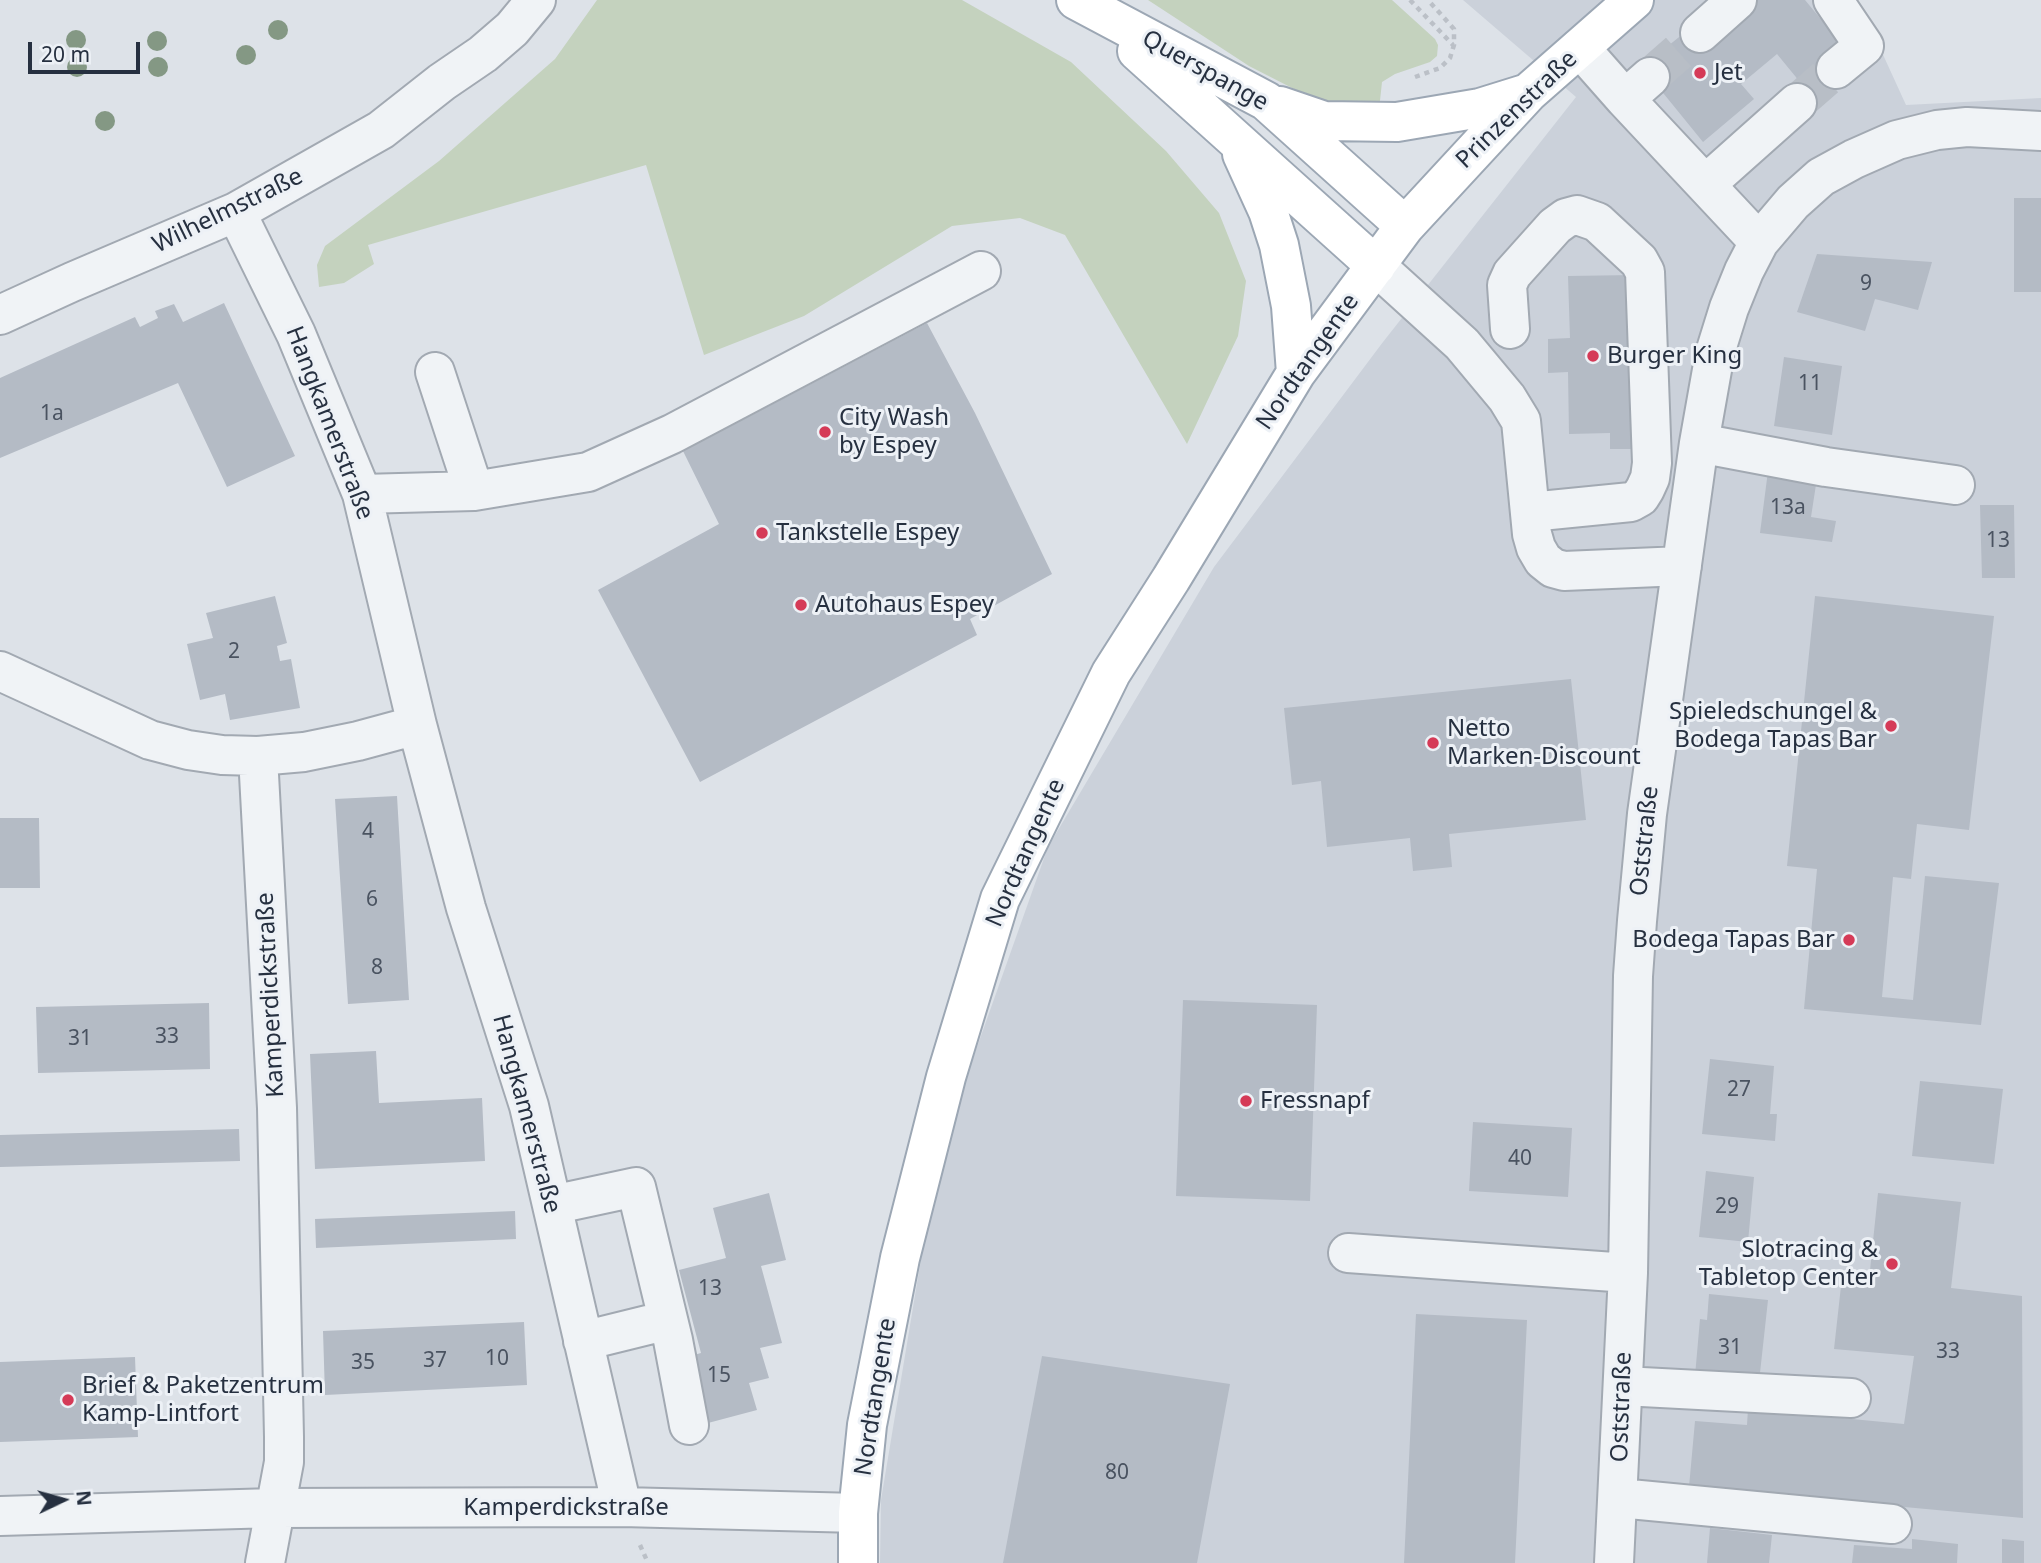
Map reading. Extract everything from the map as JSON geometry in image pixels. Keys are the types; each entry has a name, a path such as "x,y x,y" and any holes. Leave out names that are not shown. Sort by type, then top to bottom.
{"main road":[{"name":"Prinzenstraße","path":"1405,226 1528,93 1633,0"},
{"name":"Querspange","path":"1084,5 1266,101 1405,226"},
{"name":"Querspange","path":"1084,5 1234,136 1376,266"},
{"path":"1266,101 1324,121 1397,122 1480,108 1528,93"},
{"path":"1234,136 1268,211 1279,245 1291,306 1296,373"},
{"name":"Nordtangente","path":"858,1563 858,1513 867,1425 900,1258 946,1077 1000,899 1111,673 1296,373 1405,226"}],"street":[{"name":"Wilhelmstraße","path":"442,82 502,0"},
{"name":"Wilhelmstraße","path":"0,315 236,212 381,130 483,54 512,29 536,0"},
{"path":"1700,33 1737,0"},
{"path":"1833,0 1864,46 1836,69"},
{"path":"1580,48 1637,88 1706,184 1759,242"},
{"path":"1706,184 1797,103"},
{"name":"Oststraße","path":"1614,1563 1628,1273 1633,976 1637,921 1647,814 1699,443 1715,353 1729,308 1759,242 1793,202 1821,177 1854,159 1897,141 1937,130 1967,127 2041,131"},
{"name":"Hangkamerstraße","path":"236,212 296,334 362,494 417,724 466,908 528,1106 622,1507"},
{"path":"1510,329 1507,285 1512,274 1555,226 1566,218 1577,215 1597,222 1639,261 1646,272 1652,463 1645,489 1631,502 1530,512"},
{"path":"1376,266 1462,344 1507,398 1521,421 1530,512 1536,548 1543,559 1553,568 1564,571 1682,566"},
{"path":"362,494 474,491 588,472 672,434 981,271"},
{"path":"435,372 474,491"},
{"path":"1699,443 1826,467 1955,485"},
{"path":"0,671 150,740 222,755 258,756 317,750 417,724"},
{"name":"Kamperdickstraße","path":"258,756 277,1108 284,1423 284,1462 274,1508"},
{"path":"552,1205 636,1187 668,1320 689,1425"},
{"path":"1348,1253 1628,1273"},
{"path":"583,1340 668,1320"},
{"path":"1623,1386 1851,1398"},
{"path":"1619,1498 1892,1524"},
{"name":"Kamperdickstraße","path":"0,1516 274,1508 622,1507 858,1513"},
{"path":"265,1563 274,1508"}],"path":[{"path":"1410,0 1454,45 1454,29 1428,0"}],"shaded area":[{"path":"1463,0 1858,0 1906,105 2041,98 2041,1563 880,1563 881,1500 938,1157 1048,847 1214,567 1383,342 1576,97"}],"green space":[{"path":"597,0 962,0 1071,62 1166,151 1219,213 1246,281 1238,336 1187,444 1065,235 1020,218 952,226 804,316 704,355 646,165 368,245 374,264 344,283 319,287 317,265 325,246 439,161 555,59"},
{"path":"1148,0 1392,0 1435,39 1438,45 1437,56 1430,62 1395,74 1382,82 1379,110 1332,105 1249,66"}],"building":[{"name":"Jet","path":"1758,0 1805,0 1843,46 1846,82 1805,114 1788,92 1800,82 1777,54 1741,84 1754,99 1703,142 1642,67 1694,25 1706,40"},
{"path":"2014,198 2041,198 2041,292 2014,292"},
{"path":"1817,254 1932,262 1918,310 1875,299 1865,331 1797,312"},
{"name":"Burger King","path":"1634,275 1641,449 1610,449 1610,433 1569,434 1568,372 1548,373 1548,339 1570,338 1568,276"},
{"path":"224,303 295,456 227,487 178,383 0,458 0,378 135,317 140,327 158,318 155,311 174,304 183,322"},
{"name":"Autohaus Espey","path":"927,323 975,413 1052,574 970,619 977,635 700,782 598,590 719,524 683,451"},
{"path":"1784,357 1842,366 1832,435 1774,426"},
{"path":"1768,471 1817,478 1811,517 1836,521 1832,542 1760,533"},
{"path":"1980,505 2014,505 2015,578 1982,578"},
{"path":"275,596 287,643 277,646 280,661 291,659 300,708 230,720 225,694 200,700 187,644 213,638 206,613"},
{"name":"Spieledschungel & Bodega Tapas Bar","path":"1815,596 1994,616 1969,830 1917,824 1911,879 1893,877 1882,997 1913,1000 1925,876 1999,883 1981,1025 1804,1009 1817,869 1787,866"},
{"name":"Netto Marken-Discount","path":"1571,679 1586,820 1449,834 1452,867 1413,871 1410,838 1327,847 1321,781 1292,785 1284,708"},
{"path":"397,796 409,1000 348,1004 335,799"},
{"path":"0,818 39,818 40,888 0,888"},
{"name":"Fressnapf","path":"1183,1000 1317,1005 1310,1201 1176,1196"},
{"path":"209,1003 210,1069 38,1073 36,1007"},
{"path":"376,1051 379,1103 482,1098 485,1161 315,1169 310,1054"},
{"path":"1710,1059 1774,1066 1770,1114 1777,1114 1775,1141 1702,1134"},
{"path":"1920,1081 2003,1089 1994,1164 1912,1156"},
{"path":"1473,1122 1572,1128 1568,1197 1469,1191"},
{"path":"239,1129 240,1161 0,1167 0,1135"},
{"path":"1706,1171 1754,1177 1748,1242 1699,1237"},
{"path":"769,1193 786,1260 761,1266 782,1343 760,1348 769,1378 749,1383 757,1410 708,1423 690,1356 701,1353 679,1270 726,1258 713,1208"},
{"path":"1878,1193 1961,1202 1951,1288 2022,1296 2023,1518 1689,1487 1695,1421 1747,1425 1748,1409 1904,1424 1914,1356 1834,1349 1842,1277 1869,1280"},
{"path":"515,1211 516,1239 316,1248 315,1219"},
{"path":"1709,1294 1768,1300 1759,1382 1695,1376 1700,1319 1707,1320"},
{"path":"1416,1314 1527,1320 1515,1563 1404,1563"},
{"path":"524,1322 527,1385 325,1395 323,1331"},
{"path":"1042,1356 1230,1384 1197,1563 1003,1563"},
{"name":"Brief & Paketzentrum Kamp-Lintfort","path":"135,1357 138,1437 0,1442 0,1362"},
{"path":"1710,1528 1772,1535 1769,1563 1707,1563"},
{"path":"1912,1539 1958,1544 1957,1563 1852,1563 1854,1545 1912,1549"},
{"path":"2002,1539 2024,1541 2024,1563 2002,1563"}],"tunnel":[{"path":"1650,77 1700,33"},
{"path":"1797,103 1836,69"}],"place":[{"name":"Jet","path":"1700,73"},
{"name":"Burger King","path":"1593,356"},
{"name":"City Wash by Espey","path":"825,432"},
{"name":"Tankstelle Espey","path":"762,533"},
{"name":"Autohaus Espey","path":"801,605"},
{"name":"Spieledschungel & Bodega Tapas Bar","path":"1891,726"},
{"name":"Netto Marken-Discount","path":"1433,743"},
{"name":"Bodega Tapas Bar","path":"1849,940"},
{"name":"Fressnapf","path":"1246,1101"},
{"name":"Slotracing & Tabletop Center","path":"1892,1264"},
{"name":"Brief & Paketzentrum Kamp-Lintfort","path":"68,1400"}]}
